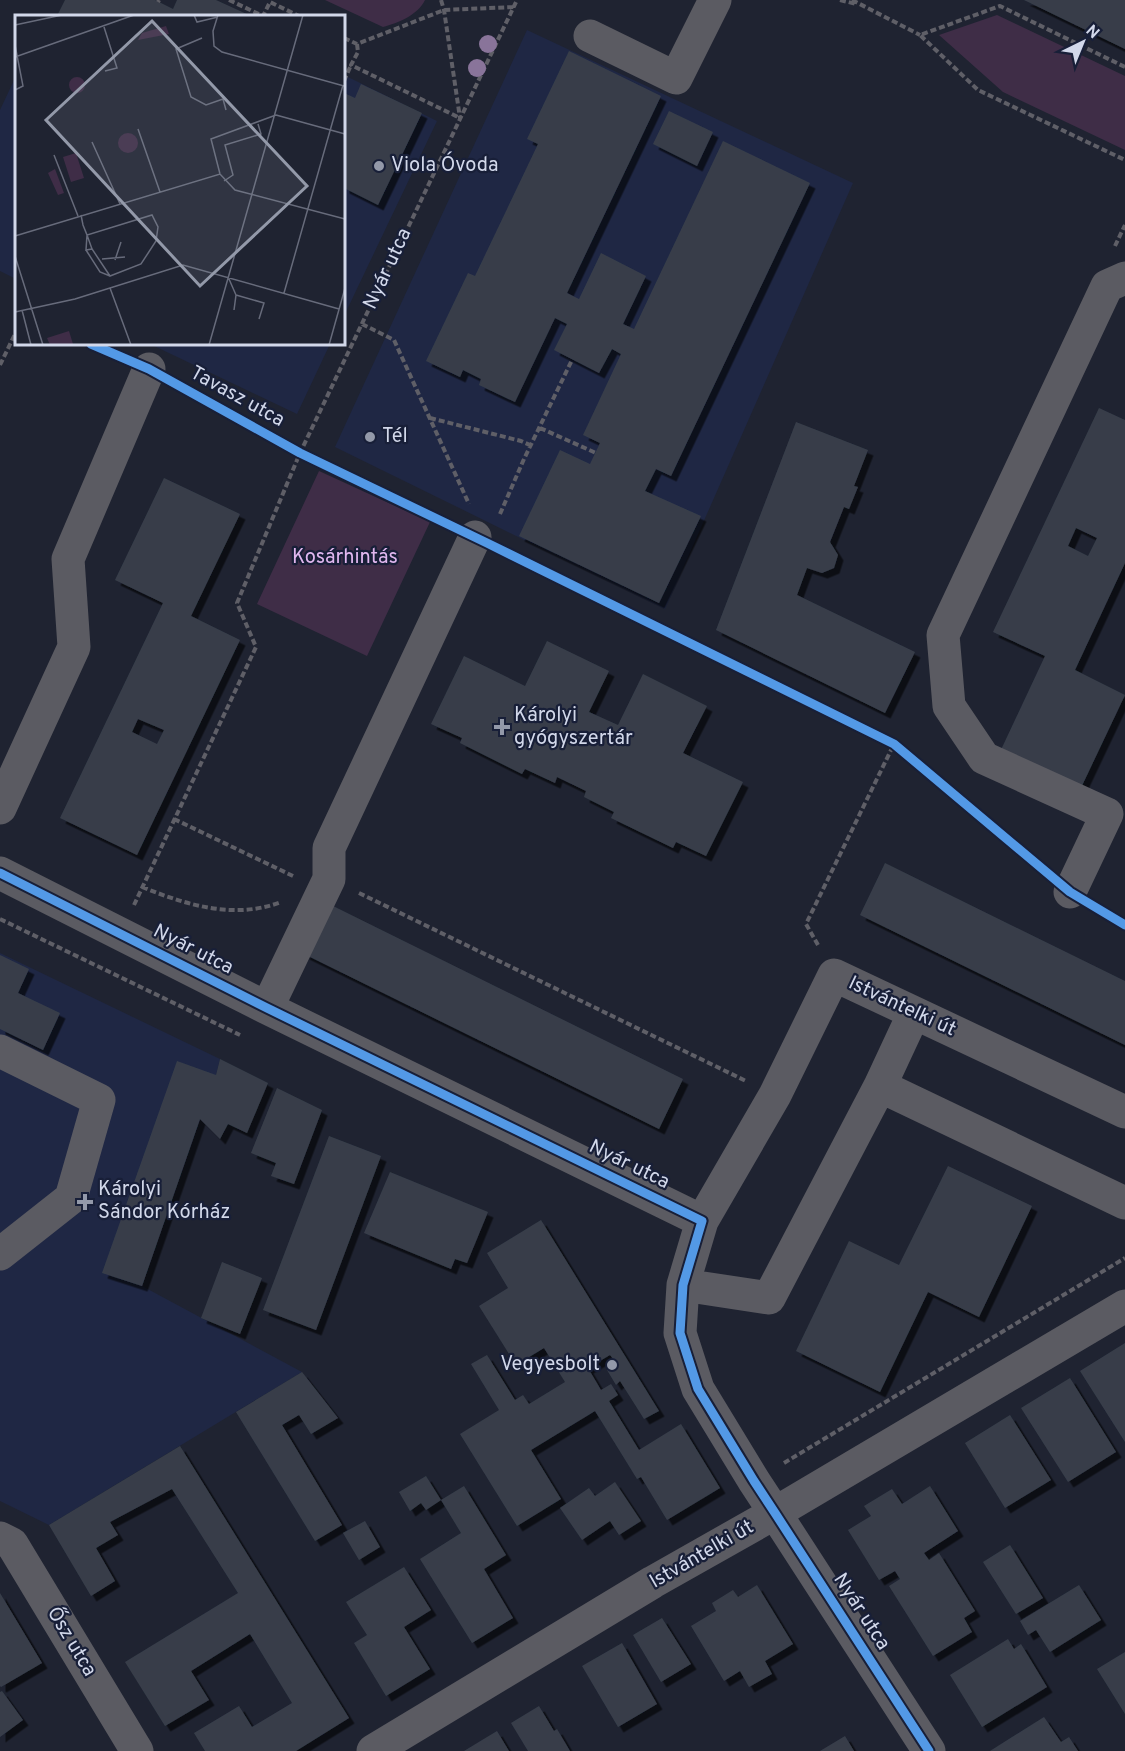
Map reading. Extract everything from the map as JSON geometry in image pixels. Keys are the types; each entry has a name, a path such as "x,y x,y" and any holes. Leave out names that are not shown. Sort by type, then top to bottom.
{"street":[{"path":"590,36 676,78 715,0"},
{"path":"1070,892 1107,814 984,758 949,706 943,635 1107,286 1125,278"},
{"path":"0,808 74,647 68,559 149,369"},
{"path":"267,1008 321,884 329,848 481,540"},
{"name":"Nyár utca","path":"0,873 267,1008 702,1221 683,1285 680,1333 698,1389 754,1481 929,1751"},
{"name":"Istvántelki út","path":"702,1221 775,1095 834,975 1125,1112"},
{"path":"683,1285 770,1298 880,1086 914,1012"},
{"path":"0,1051 99,1100 71,1198 0,1254"},
{"path":"880,1086 1125,1203"},
{"name":"Istvántelki út","path":"373,1751 652,1582 776,1513 1125,1306"},
{"name":"Ősz utca","path":"0,1538 12,1544 137,1751"}],"path":[{"path":"230,0 261,15"},
{"path":"441,0 460,118"},
{"path":"840,0 864,6"},
{"path":"852,0 921,35 978,90 1125,160"},
{"path":"263,15 270,1 298,15"},
{"path":"921,35 1000,6 1125,67"},
{"path":"345,38 357,44 444,10 514,7"},
{"path":"345,79 358,52 357,44"},
{"path":"351,65 460,118"},
{"path":"362,324 394,340 481,540"},
{"path":"0,365 15,334"},
{"path":"481,540 532,446 572,360"},
{"path":"429,418 521,441 532,446"},
{"path":"540,428 596,453"},
{"path":"884,740 894,744 902,752"},
{"path":"834,975 806,924 894,744"},
{"path":"174,819 321,884 775,1095"},
{"path":"142,887 191,904 217,910 245,911 267,907 321,884"},
{"path":"754,1481 1125,1258"}],"shaded area":[{"path":"527,30 853,183 665,609 335,447"},
{"name":"Viola Óvoda","path":"345,75 437,121 345,314"},
{"path":"15,78 15,278 0,271 0,110"},
{"path":"152,345 330,345 297,414"},
{"name":"Károlyi Sándor Kórház","path":"0,953 220,1059 142,1286 302,1372 49,1525 0,1501"}],"green space":[{"path":"325,0 425,0 413,14 383,27"},
{"path":"997,15 1125,76 1125,150 1003,92 939,35"},
{"name":"Kosárhintás","path":"319,471 430,522 367,656 257,604"}],"building":[{"path":"65,0 155,0 173,9 177,0 216,0 249,15 58,15"},
{"path":"1024,0 1125,0 1125,49"},
{"path":"569,51 661,96 567,293 579,299 601,253 646,276 623,324 634,329 723,141 810,183 671,476 656,469 645,491 701,516 659,603 519,536 560,450 590,464 600,443 583,435 621,354 612,349 599,373 554,350 567,324 555,318 515,402 479,385 481,379 463,370 460,377 426,361 468,273 475,276 538,144 527,139"},
{"path":"361,84 422,113 378,205 345,188 345,93 355,98"},
{"path":"669,111 713,132 697,166 653,144"},
{"path":"1099,408 1125,420 1125,563 1075,670 1125,695 1079,792 999,754 1045,656 993,632","holes":["1076,528 1097,538 1088,556 1068,546"]},
{"path":"796,422 868,450 854,486 858,487 849,509 844,507 830,542 838,555 834,568 822,573 807,568 797,595 915,652 885,713 716,630"},
{"path":"164,478 240,514 191,616 240,640 137,855 60,818 163,603 115,580","holes":["138,719 164,730 157,744 132,732"]},
{"path":"547,641 609,671 589,712 618,725 643,674 707,706 683,753 743,782 706,856 676,842 673,848 611,818 614,812 584,797 586,791 557,777 555,783 525,769 522,774 460,743 462,738 431,724 464,656 525,686"},
{"path":"885,863 1125,981 1125,1045 860,915"},
{"path":"329,904 683,1079 659,1129 304,954"},
{"path":"0,955 29,969 18,993 60,1013 43,1050 0,1029"},
{"path":"220,1059 268,1083 247,1133 228,1124 220,1139 200,1119 142,1286 102,1273 177,1061 216,1075"},
{"path":"277,1088 322,1110 294,1184 271,1176 276,1163 251,1153"},
{"path":"329,1136 381,1156 316,1330 263,1310"},
{"path":"948,1166 1032,1206 979,1317 928,1292 880,1392 796,1351 849,1241 899,1265"},
{"path":"390,1172 488,1212 467,1263 455,1259 451,1269 364,1233"},
{"path":"541,1220 659,1411 644,1419 620,1381 616,1385 607,1370 617,1364 610,1355 588,1368 601,1390 611,1384 618,1395 609,1401 639,1450 681,1424 720,1488 667,1520 641,1477 637,1479 595,1411 531,1450 561,1499 517,1526 460,1434 499,1410 471,1364 487,1355 515,1400 523,1395 529,1404 565,1382 544,1348 516,1365 479,1306 508,1288 487,1253"},
{"path":"222,1262 262,1278 240,1334 201,1318"},
{"path":"1125,1343 1125,1442 1080,1371"},
{"path":"302,1372 338,1418 311,1434 299,1415 282,1425 342,1525 315,1541 236,1412"},
{"path":"1070,1378 1116,1452 1068,1482 1021,1408"},
{"path":"1010,1415 1051,1480 1005,1508 965,1443"},
{"path":"180,1446 349,1718 296,1751 205,1751 194,1733 239,1706 252,1727 292,1703 250,1634 191,1671 209,1700 165,1726 125,1662 238,1593 172,1489 110,1522 118,1535 96,1548 115,1581 91,1596 49,1525"},
{"path":"426,1476 441,1500 426,1510 421,1503 410,1511 399,1492"},
{"path":"615,1482 641,1521 619,1535 610,1521 582,1540 560,1508 589,1488 595,1496"},
{"path":"464,1486 506,1555 484,1569 513,1618 472,1643 420,1559 461,1533 441,1500"},
{"path":"930,1486 958,1531 924,1553 929,1560 939,1553 975,1611 964,1618 972,1632 933,1656 889,1586 900,1579 895,1571 879,1580 848,1530 871,1516 864,1506 892,1489 902,1504"},
{"path":"365,1521 380,1547 359,1560 343,1533"},
{"path":"1010,1545 1043,1598 1016,1614 983,1562"},
{"path":"404,1567 431,1610 404,1627 430,1669 386,1696 354,1643 367,1635 346,1602"},
{"path":"757,1585 793,1644 765,1661 772,1674 749,1687 740,1671 724,1681 691,1626 716,1611 712,1603 733,1590 738,1597"},
{"path":"1079,1585 1101,1620 1050,1652 1036,1630 1028,1635 1020,1621"},
{"path":"0,1593 42,1663 1,1687 0,1686"},
{"path":"662,1618 691,1664 661,1682 633,1635"},
{"path":"1008,1639 1014,1649 1021,1644 1047,1687 982,1727 950,1675"},
{"path":"622,1643 657,1704 618,1727 582,1666"},
{"path":"1125,1652 1125,1714 1097,1669"},
{"path":"2,1691 23,1720 0,1737 0,1692"},
{"path":"539,1706 554,1731 557,1729 570,1751 528,1751 511,1723"},
{"path":"1044,1717 1061,1742 1069,1737 1078,1751 990,1751"},
{"path":"497,1731 509,1751 464,1751"},
{"path":"845,1736 854,1751 820,1751"}],"cycle path":[{"name":"Tavasz utca","path":"93,345 149,369 300,453 894,744 1070,892 1125,925"},
{"path":"0,873 267,1008 702,1221 683,1285 680,1333 698,1389 754,1481 929,1751"}],"place":[{"name":"Viola Óvoda","path":"379,166"},
{"name":"Tél","path":"370,437"},
{"name":"Károlyi gyógyszertár","path":"502,727"},
{"name":"Károlyi Sándor Kórház","path":"85,1202"},
{"name":"Vegyesbolt","path":"612,1365"}]}
